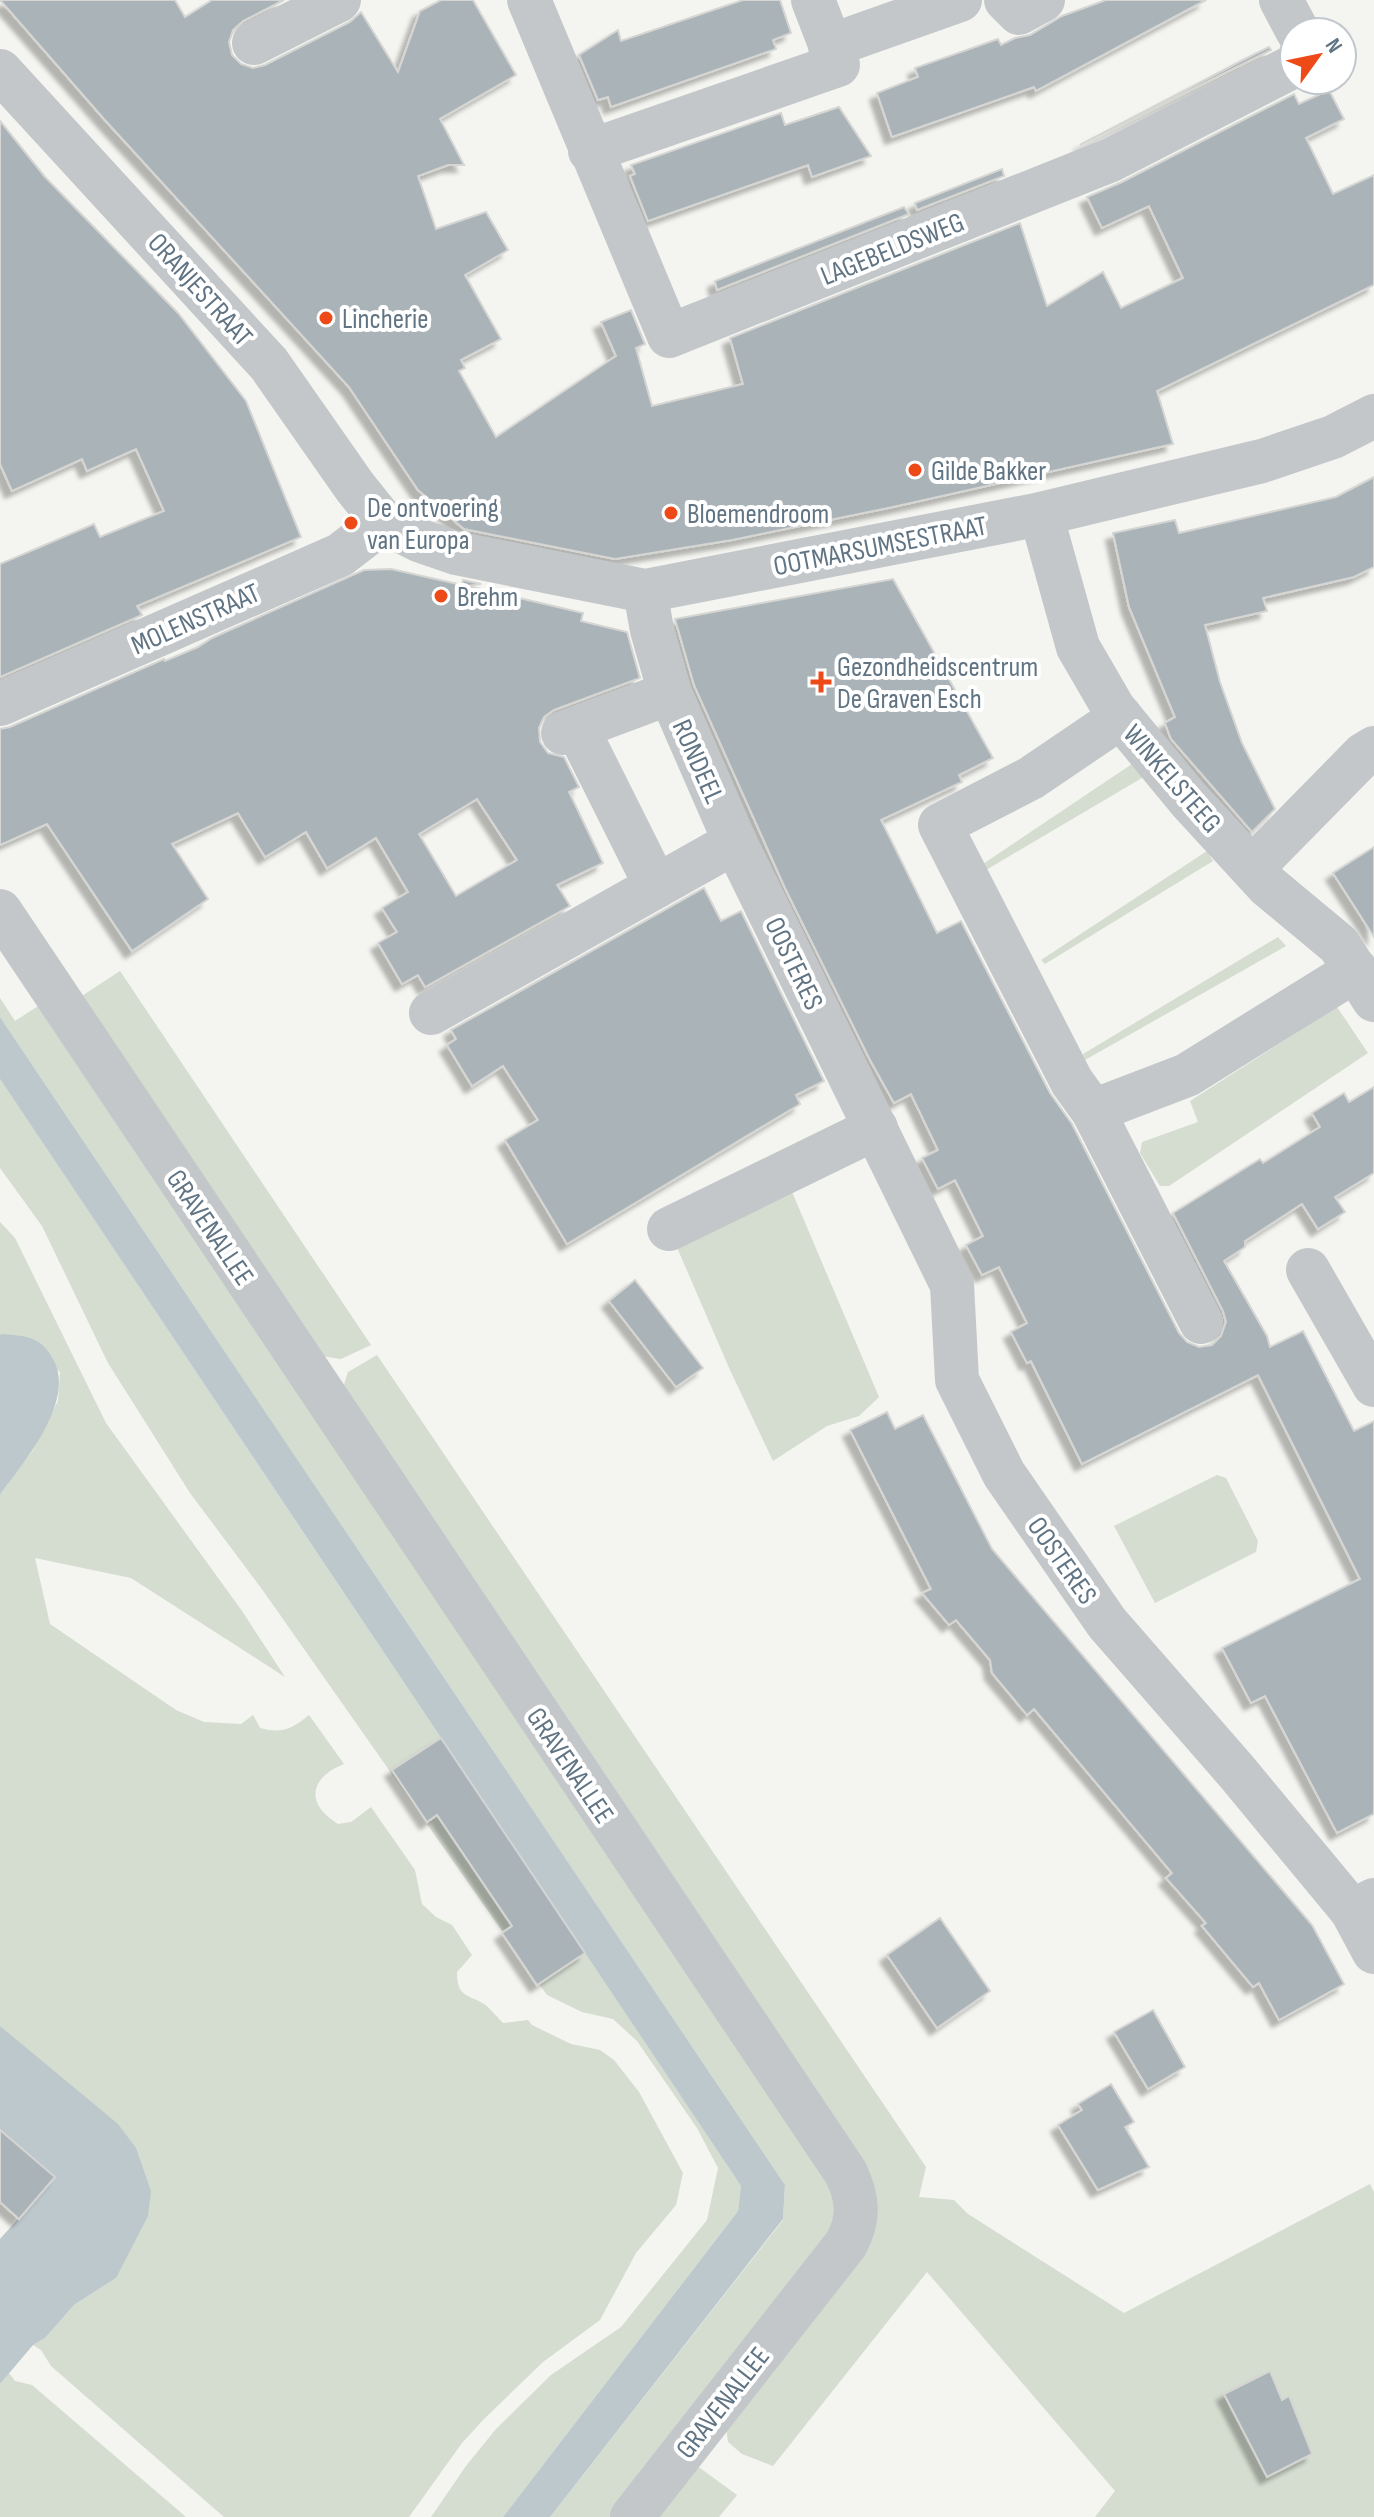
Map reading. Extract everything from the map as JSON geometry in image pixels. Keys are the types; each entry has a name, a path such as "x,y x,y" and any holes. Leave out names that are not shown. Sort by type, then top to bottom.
{"street":[{"path":"254,43 339,0"},
{"name":"LAGEBELDSWEG","path":"529,0 669,336 1111,160 1278,74"},
{"path":"590,151 838,65 824,29 960,0"},
{"path":"1006,0 1019,13 1043,0"},
{"name":"ORANJESTRAAT","path":"0,71 269,364 383,522"},
{"name":"OOTMARSUMSESTRAAT","path":"383,522 421,541 456,553 645,591 1041,514 1262,461 1333,437 1374,416"},
{"name":"WINKELSTEEG","path":"1041,514 1078,647 1121,717 1189,800 1268,886 1339,945 1365,985"},
{"name":"MOLENSTRAAT","path":"0,704 340,555 383,522"},
{"name":"RONDEEL","path":"645,591 652,630 670,693 735,842"},
{"path":"656,886 570,730 670,693"},
{"path":"1121,717 1031,778 940,825 1072,1082 1093,1111 1201,1322"},
{"path":"1252,868 1364,754 1374,748"},
{"path":"431,1013 735,842"},
{"name":"OOSTERES","path":"735,842 952,1285 957,1380 1004,1474 1107,1623 1236,1771 1363,1906 1374,1952"},
{"name":"GRAVENALLEE","path":"0,911 853,2187 857,2214 846,2244 632,2517"},
{"path":"1093,1111 1187,1075 1365,985"},
{"path":"669,1229 876,1128"},
{"path":"1308,1270 1374,1385"}],"shaded area":[{"path":"1135,762 1147,775 986,870 983,864"},
{"path":"1207,851 1213,861 1045,964 1041,960"},
{"path":"1278,937 1286,946 1085,1060 1083,1054"},
{"path":"120,971 371,1345 341,1359 306,1354 74,1001"},
{"path":"52,997 837,2178 845,2212 616,2517 550,2517 783,2220 785,2185 0,1017 0,998 15,1021"},
{"path":"1337,1007 1368,1053 1169,1186 1160,1186 1140,1153 1142,1142 1198,1122 1190,1101"},
{"path":"0,1017 785,2185 783,2219 550,2517 503,2517 738,2211 741,2186 0,1079"},
{"path":"0,1079 741,2186 738,2211 503,2517 431,2517 496,2429 551,2375 621,2327 707,2220 718,2168 697,2128 637,2041 613,2019 582,2012 547,1995 264,1592 190,1493 108,1363 42,1226 0,1168"},
{"path":"784,1173 879,1397 859,1416 827,1426 773,1461 669,1229"},
{"path":"0,1222 15,1238 106,1423 242,1611 285,1677 131,1578 35,1558 50,1624 176,1710 204,1722 241,1724 253,1715 260,1728 281,1730 292,1727 309,1715 344,1764 324,1776 318,1784 316,1800 320,1808 338,1824 351,1822 371,1807 415,1870 422,1904 436,1917 452,1925 472,1955 457,1972 461,1991 484,2004 503,2023 528,2020 532,2025 571,2044 600,2050 614,2060 639,2092 683,2173 676,2205 636,2253 600,2320 543,2362 484,2419 462,2443 409,2517 224,2517 51,2366 41,2350 33,2345 45,2338 74,2305 116,2278 73,2089 0,2026 0,1495 33,1450 58,1401 60,1372 3,1334 0,1335"},
{"path":"0,1335 39,1342 54,1361 59,1377 58,1395 44,1431 0,1495"},
{"path":"377,1355 926,2167 919,2197 954,2200 968,2214 1124,2313 1370,2184 1374,2192 1374,2517 1095,2517 1115,2491 927,2272 773,2466 742,2454 728,2442 725,2419 865,2239 339,1401 348,1372"},
{"path":"1217,1475 1226,1478 1258,1541 1256,1552 1155,1603 1114,1526"},
{"path":"0,2026 118,2124 136,2148 151,2191 148,2216 116,2278 74,2305 45,2338 33,2345 0,2384 0,2239 55,2177 0,2130"},
{"path":"9,2373 15,2381 32,2385 186,2517 0,2517 0,2384"},
{"path":"686,2467 700,2468 737,2495 719,2517 648,2517"}],"building":[{"path":"0,0 175,0 185,17 212,0 284,0 243,21 233,30 229,42 232,55 241,64 253,68 265,65 350,22 361,12 398,72 420,11 441,0 473,0 516,75 440,119 464,165 448,165 418,176 436,229 486,212 508,250 465,275 501,339 461,360 465,368 459,371 496,437 616,356 601,322 631,310 645,344 636,348 652,406 743,384 730,338 1020,223 1047,306 1103,272 1121,308 1183,278 1149,206 1102,228 1087,197 1290,96 1295,96 1299,104 1316,96 1332,96 1344,119 1306,138 1333,194 1374,175 1374,285 1157,391 1173,444 893,507 732,540 615,559 464,529 418,490 349,387 104,119"},
{"path":"743,0 780,0 791,33 773,40 776,49 611,107 608,97 598,100 579,55 618,30 621,41"},
{"path":"1106,0 1206,0 1036,91 1034,87 892,137 877,93 918,77 915,68 998,39 1001,45 1030,35 1062,16"},
{"path":"1269,47 1271,50 1080,145 1245,59"},
{"path":"839,107 871,156 812,177 808,165 648,221 630,176 635,174 631,165 781,113 785,125"},
{"path":"0,121 45,177 178,313 246,401 301,537 137,606 142,615 0,677 0,564 94,524 100,537 164,511 136,449 87,471 82,459 12,491 0,464"},
{"path":"1002,169 1004,176 917,210 915,203"},
{"path":"904,207 909,214 717,290 715,281"},
{"path":"1374,477 1374,567 1354,577 1263,598 1267,611 1205,625 1220,682 1242,743 1275,809 1252,832 1171,739 1165,723 1175,717 1129,607 1113,533 1175,520 1179,533 1336,497"},
{"path":"391,569 462,585 463,580 481,584 468,586 583,613 581,621 627,632 640,678 554,710 544,717 539,728 540,742 548,753 564,757 579,787 569,792 603,863 557,885 570,906 425,987 418,975 402,984 378,943 397,932 382,908 408,892 376,838 327,868 306,832 265,857 238,813 172,844 208,899 132,951 47,824 0,845 0,729 198,647 364,570","holes":["477,799 517,860 456,896 419,834"]},
{"path":"893,579 993,758 959,775 962,782 881,820 937,933 961,921 1050,1093 1072,1124 1179,1333 1187,1342 1199,1347 1212,1345 1221,1336 1226,1322 1173,1213 1260,1159 1263,1163 1320,1127 1312,1113 1344,1093 1349,1102 1374,1087 1374,1173 1335,1197 1345,1212 1318,1229 1302,1204 1245,1241 1245,1247 1224,1261 1267,1336 1270,1347 1303,1331 1354,1431 1374,1421 1374,1814 1337,1833 1265,1696 1251,1703 1222,1648 1360,1579 1258,1375 1082,1464 1031,1361 1027,1363 1011,1332 1027,1323 999,1267 982,1275 966,1245 983,1236 955,1180 938,1189 922,1158 938,1150 911,1094 894,1103 869,1058 785,888 694,685 675,619"},
{"path":"1374,847 1374,937 1333,873"},
{"path":"704,888 721,921 741,911 824,1081 796,1095 800,1104 567,1244 505,1140 538,1120 503,1066 472,1086 447,1045 456,1039 451,1030"},
{"path":"635,1280 703,1368 676,1387 609,1301"},
{"path":"887,1412 895,1429 923,1415 992,1549 1312,1925 1344,1984 1279,2020 1259,1983 1253,1987 1202,1926 1206,1923 1166,1878 1172,1873 1034,1709 1027,1715 992,1673 990,1660 956,1620 949,1625 922,1593 931,1589 850,1430"},
{"path":"441,1738 585,1953 537,1985 502,1933 512,1926 437,1815 427,1822 392,1770"},
{"path":"940,1918 990,1991 937,2028 887,1955"},
{"path":"1153,2010 1185,2067 1148,2089 1114,2032"},
{"path":"1111,2084 1134,2122 1125,2127 1149,2167 1098,2190 1058,2125 1082,2110 1078,2104"},
{"path":"0,2130 55,2177 19,2219 0,2202"},
{"path":"1270,2371 1282,2400 1289,2396 1312,2454 1267,2477 1224,2394"}],"place":[{"name":"Lincherie","path":"326,318"},
{"name":"Gilde Bakker","path":"915,470"},
{"name":"Bloemendroom","path":"671,513"},
{"name":"De ontvoering van Europa","path":"351,523"},
{"name":"Brehm","path":"441,596"},
{"name":"Gezondheidscentrum De Graven Esch","path":"821,682"}]}
